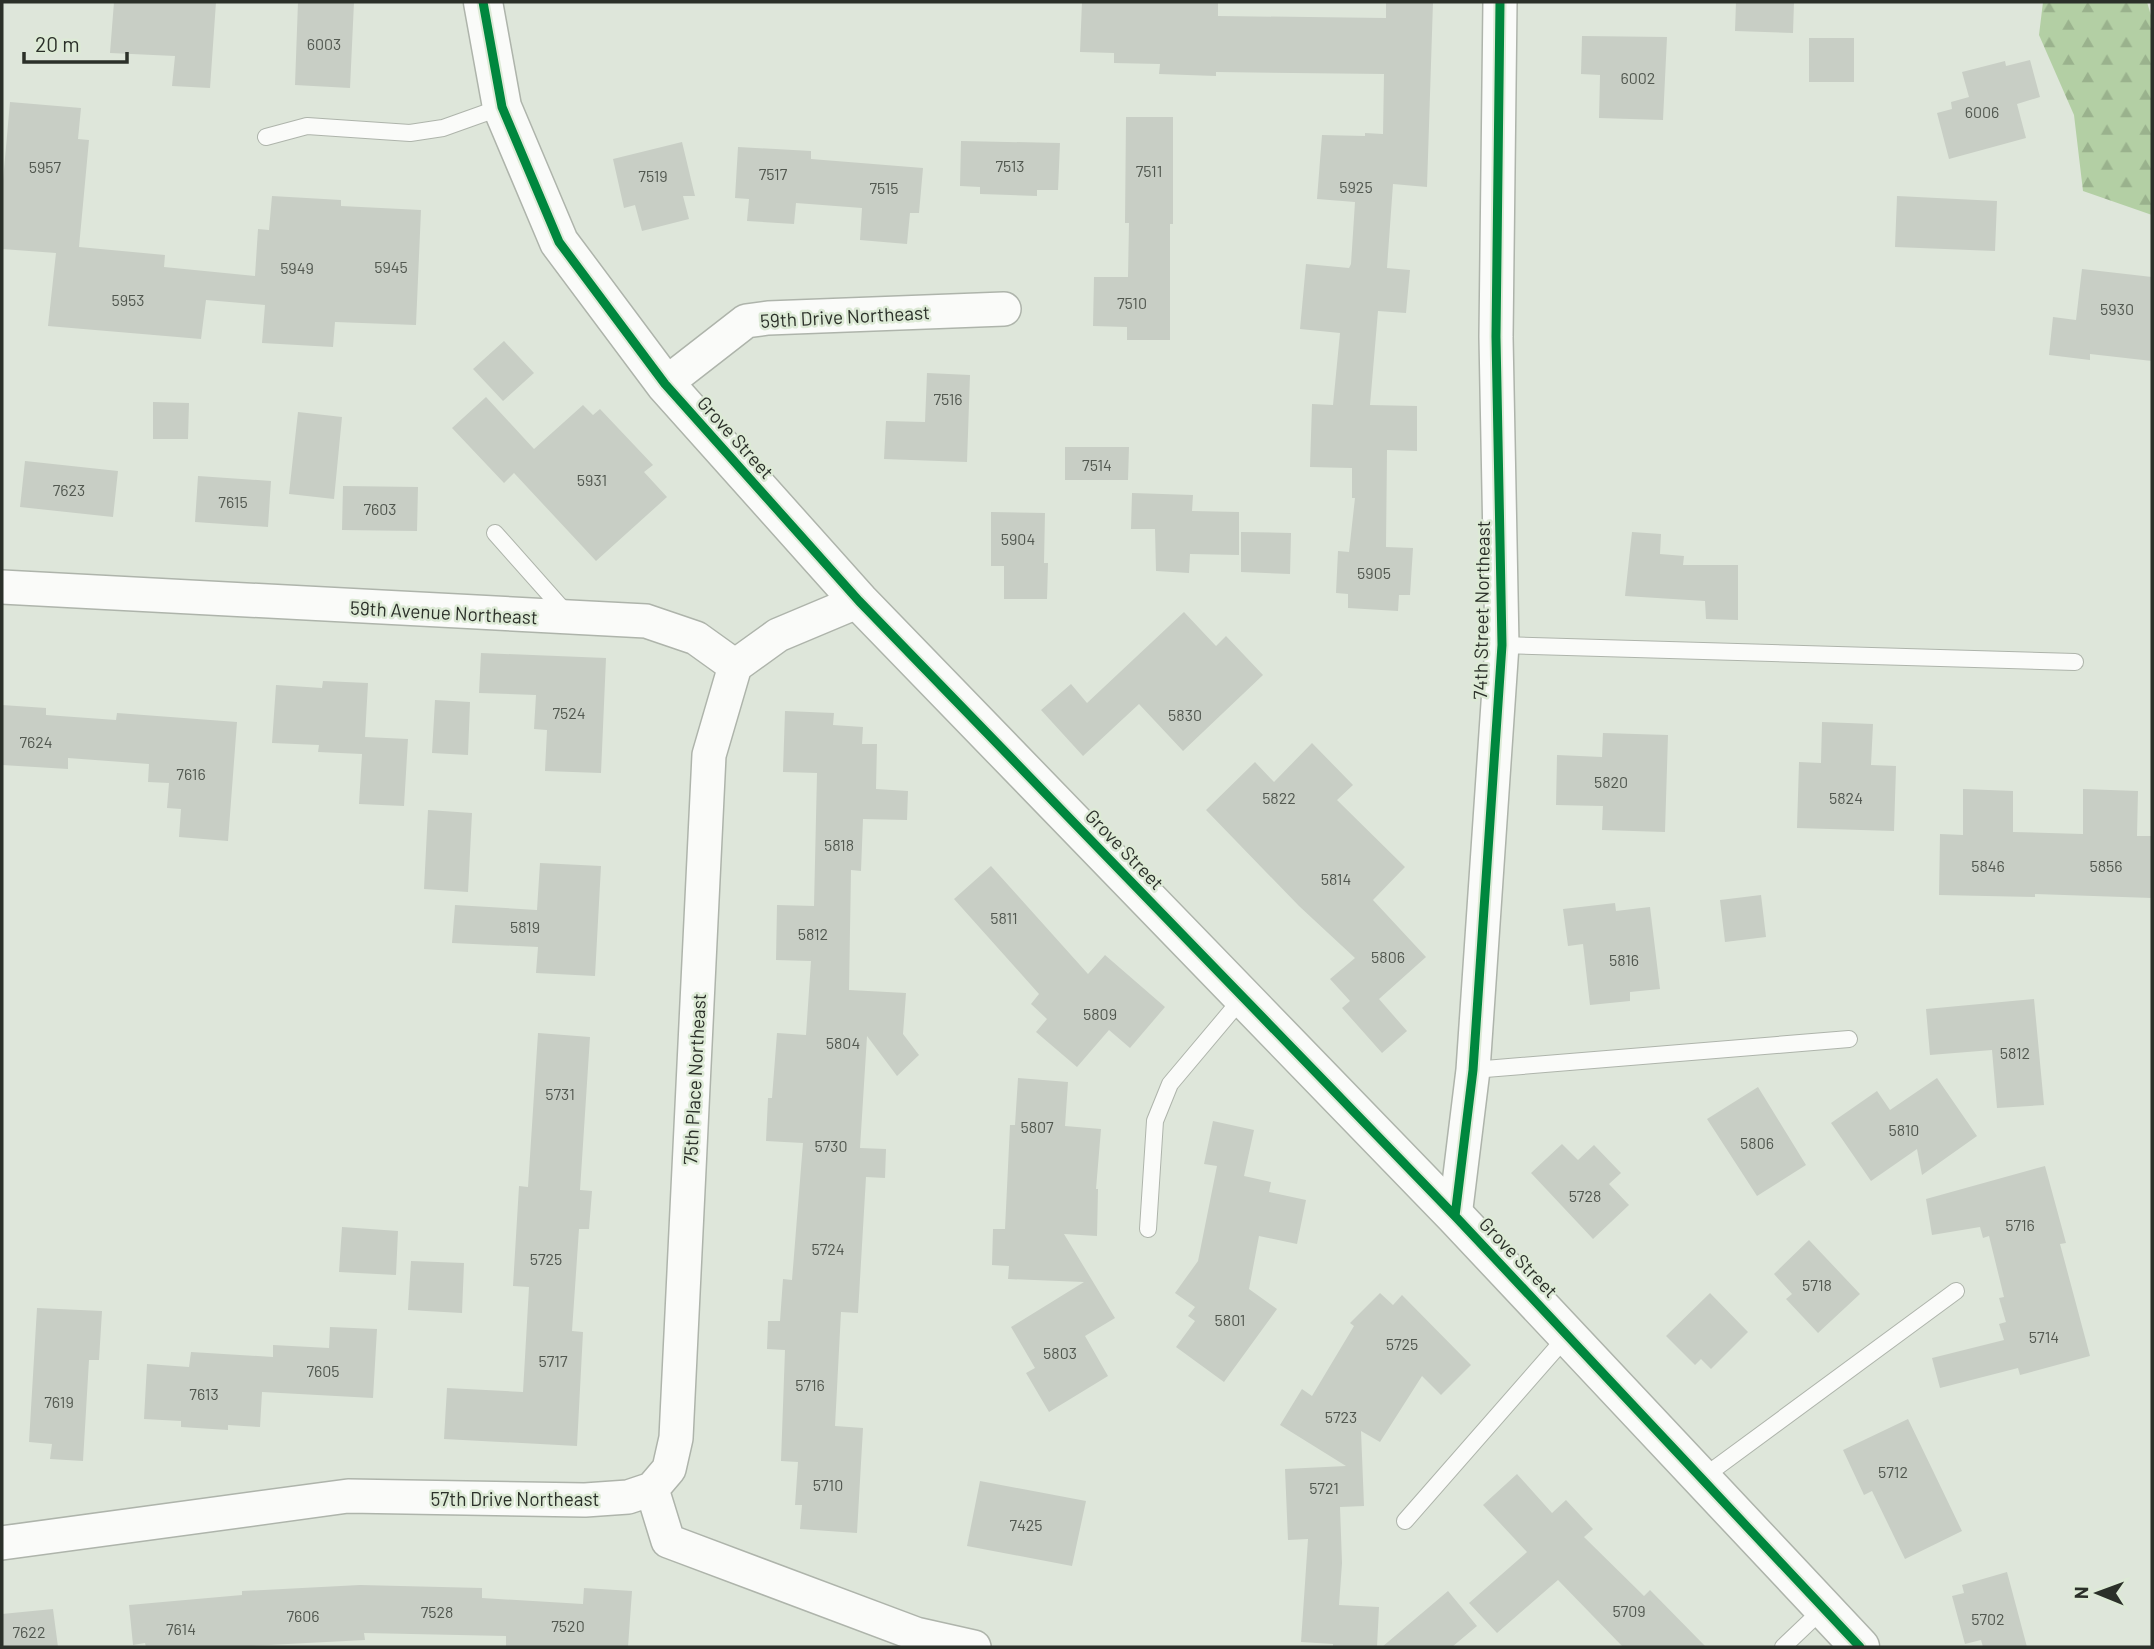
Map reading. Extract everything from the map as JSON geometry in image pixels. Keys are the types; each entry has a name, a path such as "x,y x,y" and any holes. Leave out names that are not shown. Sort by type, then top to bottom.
{"street":[{"name":"Grove Street","path":"483,2 502,107 559,242 665,384 859,601 1455,1216 1860,1647"},
{"name":"74th Street Northeast","path":"1455,1216 1473,1070 1502,645 1496,337 1500,2"},
{"name":"59th Drive Northeast","path":"665,384 746,321 1004,309"},
{"name":"59th Avenue Northeast","path":"2,587 646,621 696,638 735,666"},
{"path":"735,666 778,635 859,601"},
{"name":"75th Place Northeast","path":"652,1489 669,1469 676,1438 709,755 735,666"},
{"path":"652,1489 668,1541 916,1634 974,1647"},
{"name":"57th Drive Northeast","path":"2,1543 348,1496 584,1500 628,1497 652,1489"}],"lane":[{"path":"266,137 307,126 410,133 443,128 502,107"},
{"path":"495,533 571,619"},
{"path":"1502,645 2075,662"},
{"path":"1148,1230 1155,1122 1170,1084 1244,996"},
{"path":"1473,1070 1849,1039"},
{"path":"1702,1478 1956,1291"},
{"path":"1405,1521 1568,1335"},
{"path":"1783,1647 1824,1608"}],"green space":[{"path":"2043,2 2147,2 2152,19 2152,215 2083,191 2074,115 2039,35"}],"building":[{"path":"114,2 216,2 210,88 172,86 175,56 110,53"},
{"path":"298,2 354,2 350,88 295,85"},
{"path":"1082,2 1218,2 1218,16 1386,18 1386,2 1433,2 1427,187 1393,184 1387,268 1410,270 1406,313 1378,311 1370,405 1417,406 1417,451 1387,450 1386,547 1413,548 1410,595 1399,595 1398,611 1348,608 1348,594 1336,593 1338,551 1349,552 1355,498 1352,498 1352,468 1310,467 1312,404 1333,405 1340,333 1300,329 1306,264 1349,268 1351,264 1355,202 1317,199 1322,135 1383,134 1384,74 1159,74 1160,64 1114,63 1114,53 1080,52"},
{"path":"1736,2 1794,2 1793,33 1735,31"},
{"path":"1582,36 1667,37 1663,120 1599,118 1600,75 1581,74"},
{"path":"1809,38 1854,38 1854,82 1809,82"},
{"path":"2030,60 2040,97 2017,104 2026,138 1949,159 1937,113 1952,109 1951,102 1969,97 1962,72 2005,61 2006,66"},
{"path":"10,102 81,108 78,139 89,140 79,247 165,255 164,267 255,276 258,229 269,230 272,196 341,200 341,206 421,210 416,325 335,322 333,347 262,343 265,305 206,300 201,339 48,326 56,253 2,249 2,192"},
{"path":"1126,117 1173,117 1170,340 1127,340 1127,327 1093,326 1094,277 1128,277 1129,223 1125,223"},
{"path":"961,141 1060,143 1058,190 1037,190 1037,196 980,194 980,187 960,186"},
{"path":"682,142 695,196 683,196 689,219 642,231 635,205 624,208 613,159"},
{"path":"738,147 811,151 811,159 923,168 919,213 910,213 907,244 860,240 862,208 796,203 794,224 747,221 749,199 735,198"},
{"path":"1897,196 1997,201 1995,251 1895,247"},
{"path":"2082,269 2152,277 2152,361 2090,354 2090,360 2049,355 2053,317 2076,320"},
{"path":"504,341 534,373 503,401 473,369"},
{"path":"927,373 970,375 967,462 884,459 886,421 925,422"},
{"path":"486,397 534,449 583,405 593,415 600,409 653,465 644,472 667,497 596,561 514,473 504,483 452,428"},
{"path":"153,402 189,403 188,439 153,439"},
{"path":"298,412 342,417 334,499 289,494"},
{"path":"1065,447 1129,447 1128,480 1065,480"},
{"path":"25,461 118,471 113,517 20,507"},
{"path":"198,476 271,481 268,527 195,522"},
{"path":"343,486 418,487 417,531 342,530"},
{"path":"1132,493 1193,495 1192,511 1239,512 1239,555 1190,554 1189,573 1156,571 1155,529 1131,529"},
{"path":"991,512 1045,513 1044,563 1048,563 1047,599 1004,599 1004,566 991,566"},
{"path":"1241,532 1291,533 1290,574 1241,572"},
{"path":"1632,532 1661,534 1660,554 1684,556 1683,565 1738,565 1738,620 1706,619 1705,601 1625,596"},
{"path":"1184,612 1216,646 1226,636 1263,675 1183,751 1139,704 1083,756 1041,710 1071,684 1087,703"},
{"path":"481,653 606,658 601,773 545,771 547,730 534,729 536,695 479,693"},
{"path":"323,681 368,683 365,737 408,739 404,806 359,804 362,754 318,752 319,745 272,743 276,685 322,688"},
{"path":"435,700 470,702 468,755 432,753"},
{"path":"2,705 46,708 46,715 116,720 117,713 237,722 228,841 179,837 181,809 167,808 169,783 148,782 149,764 68,758 68,769 2,765"},
{"path":"785,711 834,713 833,725 863,727 862,744 877,744 876,789 908,791 907,820 863,819 861,871 851,870 849,990 906,993 903,1034 919,1055 897,1076 867,1036 860,1148 886,1149 885,1178 866,1177 858,1313 841,1312 835,1426 863,1428 857,1533 800,1529 802,1505 795,1505 798,1462 781,1461 785,1350 767,1349 768,1321 780,1321 783,1279 792,1280 803,1143 766,1141 768,1098 772,1098 777,1033 806,1035 811,961 776,960 777,905 814,906 817,773 783,772"},
{"path":"1822,722 1873,724 1871,765 1896,766 1894,831 1797,828 1799,762 1821,763"},
{"path":"1603,733 1668,735 1665,832 1602,830 1603,806 1556,805 1557,755 1602,757"},
{"path":"1312,743 1353,785 1337,800 1405,867 1373,900 1426,957 1379,999 1407,1031 1382,1053 1342,1008 1350,1001 1330,979 1355,958 1299,906 1206,810 1255,762 1274,782"},
{"path":"1963,789 2013,791 2013,832 2083,834 2083,789 2138,791 2137,836 2152,836 2152,898 2035,894 2035,897 1939,895 1940,834 1963,835"},
{"path":"428,810 472,813 468,892 424,889"},
{"path":"540,863 601,866 595,976 536,973 538,947 452,943 455,905 537,910"},
{"path":"991,866 1088,974 1105,955 1165,1007 1130,1048 1109,1030 1077,1067 1036,1032 1047,1019 1031,1004 1039,994 954,899"},
{"path":"1761,895 1766,937 1725,942 1720,900"},
{"path":"1615,903 1616,911 1650,907 1660,989 1630,992 1630,1001 1590,1005 1583,944 1568,946 1563,909"},
{"path":"2034,999 2044,1105 1997,1108 1992,1050 1930,1055 1926,1009"},
{"path":"538,1033 590,1037 580,1190 592,1191 589,1229 579,1229 572,1331 583,1332 577,1446 444,1439 447,1388 523,1392 529,1287 513,1286 519,1186 528,1187"},
{"path":"1018,1078 1068,1082 1065,1126 1101,1129 1096,1189 1097,1236 1064,1234 1115,1318 1085,1336 1108,1376 1049,1412 1026,1373 1035,1368 1011,1327 1084,1282 1008,1279 1009,1266 992,1265 993,1229 1005,1229 1010,1125 1015,1125"},
{"path":"1937,1078 1977,1136 1922,1175 1917,1149 1871,1181 1831,1123 1877,1091 1890,1110"},
{"path":"1758,1087 1806,1165 1757,1196 1707,1119"},
{"path":"1213,1121 1254,1130 1244,1176 1271,1182 1269,1192 1306,1200 1297,1244 1259,1236 1249,1289 1277,1309 1224,1382 1176,1347 1195,1321 1188,1316 1195,1307 1175,1293 1198,1261 1217,1166 1204,1164"},
{"path":"1562,1144 1578,1160 1594,1145 1621,1173 1609,1184 1629,1205 1593,1239 1531,1173"},
{"path":"2045,1166 2066,1243 2060,1244 2090,1356 2020,1375 2018,1368 1940,1388 1932,1358 2004,1340 1999,1324 2006,1322 1999,1298 2004,1297 1989,1236 1983,1238 1980,1227 1932,1235 1926,1199"},
{"path":"342,1227 398,1231 396,1275 339,1272"},
{"path":"1809,1240 1860,1294 1818,1333 1786,1299 1792,1294 1774,1274"},
{"path":"411,1261 464,1263 462,1313 408,1310"},
{"path":"1380,1293 1393,1305 1402,1295 1471,1365 1441,1395 1422,1376 1380,1442 1361,1431 1364,1506 1340,1507 1342,1563 1339,1605 1379,1607 1377,1647 1333,1647 1333,1644 1301,1642 1308,1539 1288,1540 1285,1469 1346,1466 1280,1425 1302,1389 1312,1396 1354,1326 1350,1323"},
{"path":"1710,1293 1748,1332 1711,1369 1701,1359 1695,1365 1666,1336"},
{"path":"37,1308 102,1311 99,1360 89,1360 83,1461 50,1459 52,1444 29,1442"},
{"path":"330,1327 377,1329 373,1398 262,1392 260,1427 228,1425 228,1430 181,1427 181,1421 144,1419 147,1364 189,1367 191,1352 273,1357 273,1345 329,1348"},
{"path":"1908,1419 1962,1531 1905,1559 1872,1491 1864,1495 1843,1450"},
{"path":"1517,1474 1552,1513 1566,1500 1593,1529 1584,1537 1644,1596 1650,1590 1706,1647 1623,1647 1558,1580 1497,1633 1469,1603 1527,1552 1483,1505"},
{"path":"980,1481 1086,1501 1072,1566 967,1546"},
{"path":"2007,1572 2027,1647 1983,1647 1981,1640 1965,1644 1952,1596 1964,1593 1962,1585"},
{"path":"360,1585 482,1588 482,1598 583,1604 584,1588 632,1591 628,1647 506,1647 506,1636 364,1633 365,1640 232,1647 146,1647 145,1643 133,1645 129,1605 242,1595 242,1591"},
{"path":"1448,1591 1477,1626 1452,1647 1382,1647"},
{"path":"53,1609 58,1647 2,1647 2,1614"}],"cycle path":[{"path":"483,2 502,107 559,242 665,384 859,601 1455,1216 1860,1647"},
{"path":"1455,1216 1473,1070 1502,645 1496,337 1500,2"}]}
